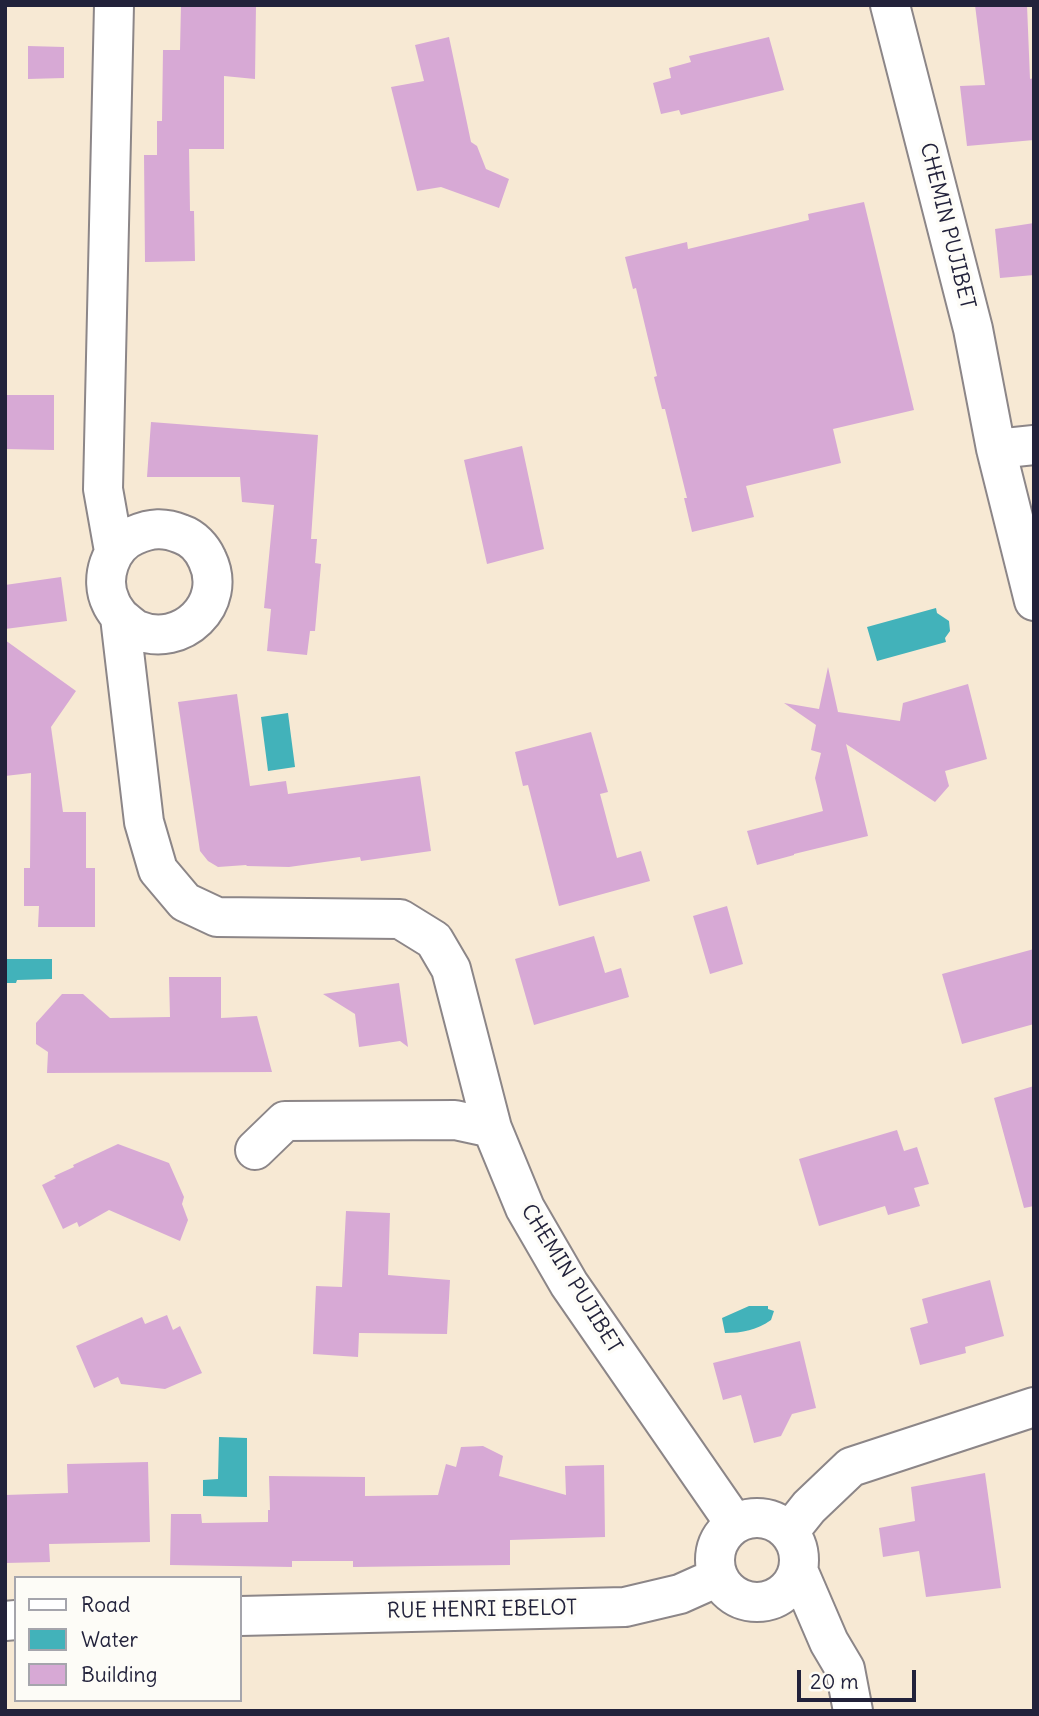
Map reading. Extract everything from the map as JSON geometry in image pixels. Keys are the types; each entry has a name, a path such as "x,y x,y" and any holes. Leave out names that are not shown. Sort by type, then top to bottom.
{"street":[{"path":"114,5 103,489 114,551"},
{"name":"CHEMIN PUJIBET","path":"890,5 973,329 996,449 1034,601"},
{"path":"996,449 1034,445"},
{"path":"168,528 187,536 202,549 211,567 212,588 206,607 193,623 176,632 155,635 136,629 120,617 110,602 106,585 107,568 114,551 129,537 148,529 168,528"},
{"name":"CHEMIN PUJIBET","path":"120,617 145,822 158,870 185,902 216,917 400,919 434,940 451,969 492,1128 525,1208 569,1284 735,1524"},
{"path":"255,1150 285,1121 455,1120 492,1128"},
{"path":"789,1532 809,1507 851,1467 1034,1407"},
{"path":"757,1518 770,1519 789,1532 800,1560 794,1581 787,1590 777,1597 755,1602 746,1601 729,1592 715,1569 715,1551 722,1536 735,1524 757,1518"},
{"path":"798,1570 829,1642 845,1669 853,1711"},
{"name":"RUE HENRI EBELOT","path":"242,1616 625,1607 680,1594 718,1577"},
{"path":"755,1602 787,1622 829,1642"}],"water":[{"path":"936,608 937,613 949,621 950,631 945,638 946,642 877,661 867,627"},
{"path":"288,713 295,767 268,771 261,717"},
{"path":"5,959 52,959 52,979 5,983"},
{"path":"749,1306 768,1306 768,1309 774,1311 771,1320 749,1330 725,1333 722,1318"},
{"path":"219,1437 247,1438 247,1497 203,1496 203,1480 218,1479"}],"building":[{"path":"181,5 256,5 255,79 224,76 224,149 189,149 190,211 194,211 195,261 145,262 144,155 157,155 157,121 162,121 163,50 180,50"},
{"path":"975,5 1027,5 1030,79 1034,78 1034,140 967,146 960,86 985,85"},
{"path":"449,37 471,142 477,146 486,169 509,179 499,208 441,187 417,191 391,87 424,81 415,45"},
{"path":"769,37 784,90 681,115 679,110 661,114 653,83 671,78 669,68 691,62 689,56"},
{"path":"28,46 64,47 64,78 28,79"},
{"path":"864,202 914,410 833,429 841,463 746,486 754,517 692,532 684,498 687,498 665,409 662,409 654,377 657,376 636,288 633,289 625,257 687,242 688,249 809,220 808,214"},
{"path":"1034,223 1034,275 1000,278 995,229"},
{"path":"5,395 54,395 54,450 5,449"},
{"path":"151,422 318,435 311,539 317,539 315,563 321,564 315,631 310,631 307,655 267,651 271,609 264,608 274,505 242,502 240,477 147,477"},
{"path":"522,446 544,549 487,564 464,460"},
{"path":"61,577 67,621 5,629 5,585"},
{"path":"5,640 76,691 51,727 63,812 86,812 86,868 95,868 95,927 38,927 39,906 24,906 24,868 30,868 31,773 5,776"},
{"path":"828,667 838,712 900,721 903,703 968,684 987,759 945,771 949,786 935,802 846,744 868,836 757,865 747,831 823,811 815,778 821,753 811,750 816,725 784,703 819,709"},
{"path":"237,694 250,786 286,781 288,794 420,776 431,851 289,867 218,867 208,861 200,851 178,702"},
{"path":"591,732 608,792 600,794 617,858 641,851 650,881 559,906 528,785 523,786 515,752"},
{"path":"727,906 743,964 710,974 693,916"},
{"path":"594,936 605,973 621,968 629,997 534,1025 515,959"},
{"path":"1034,949 1034,1024 962,1044 942,974"},
{"path":"169,977 221,977 221,1018 257,1016 272,1072 47,1073 48,1052 36,1044 36,1023 62,994 83,994 110,1018 170,1017"},
{"path":"399,983 408,1047 400,1041 359,1047 355,1014 323,994"},
{"path":"1034,1086 1034,1206 1024,1208 994,1098"},
{"path":"897,1130 904,1151 917,1147 929,1184 914,1188 920,1206 888,1215 885,1206 819,1226 799,1159"},
{"path":"118,1144 169,1163 184,1197 182,1204 188,1220 180,1241 109,1210 79,1227 77,1222 63,1229 42,1185 74,1167 73,1165"},
{"path":"346,1211 390,1213 388,1275 450,1280 447,1334 359,1333 358,1357 313,1354 316,1286 342,1287"},
{"path":"990,1280 1004,1336 965,1347 966,1353 920,1365 910,1328 928,1323 922,1299"},
{"path":"167,1315 173,1330 180,1326 202,1373 165,1389 121,1384 118,1377 94,1388 76,1346 142,1317 145,1324"},
{"path":"800,1341 816,1408 792,1414 781,1436 754,1443 741,1395 723,1400 713,1363"},
{"path":"483,1446 503,1456 499,1476 566,1495 565,1466 604,1465 605,1537 510,1540 510,1565 353,1567 353,1561 292,1561 292,1567 170,1565 171,1514 201,1514 202,1523 268,1522 269,1476 365,1477 365,1496 438,1495 446,1464 456,1467 461,1447"},
{"path":"148,1462 150,1542 49,1544 50,1562 5,1563 5,1495 68,1493 67,1464"},
{"path":"985,1473 1001,1588 926,1597 919,1551 883,1557 879,1528 915,1521 911,1487"}]}
